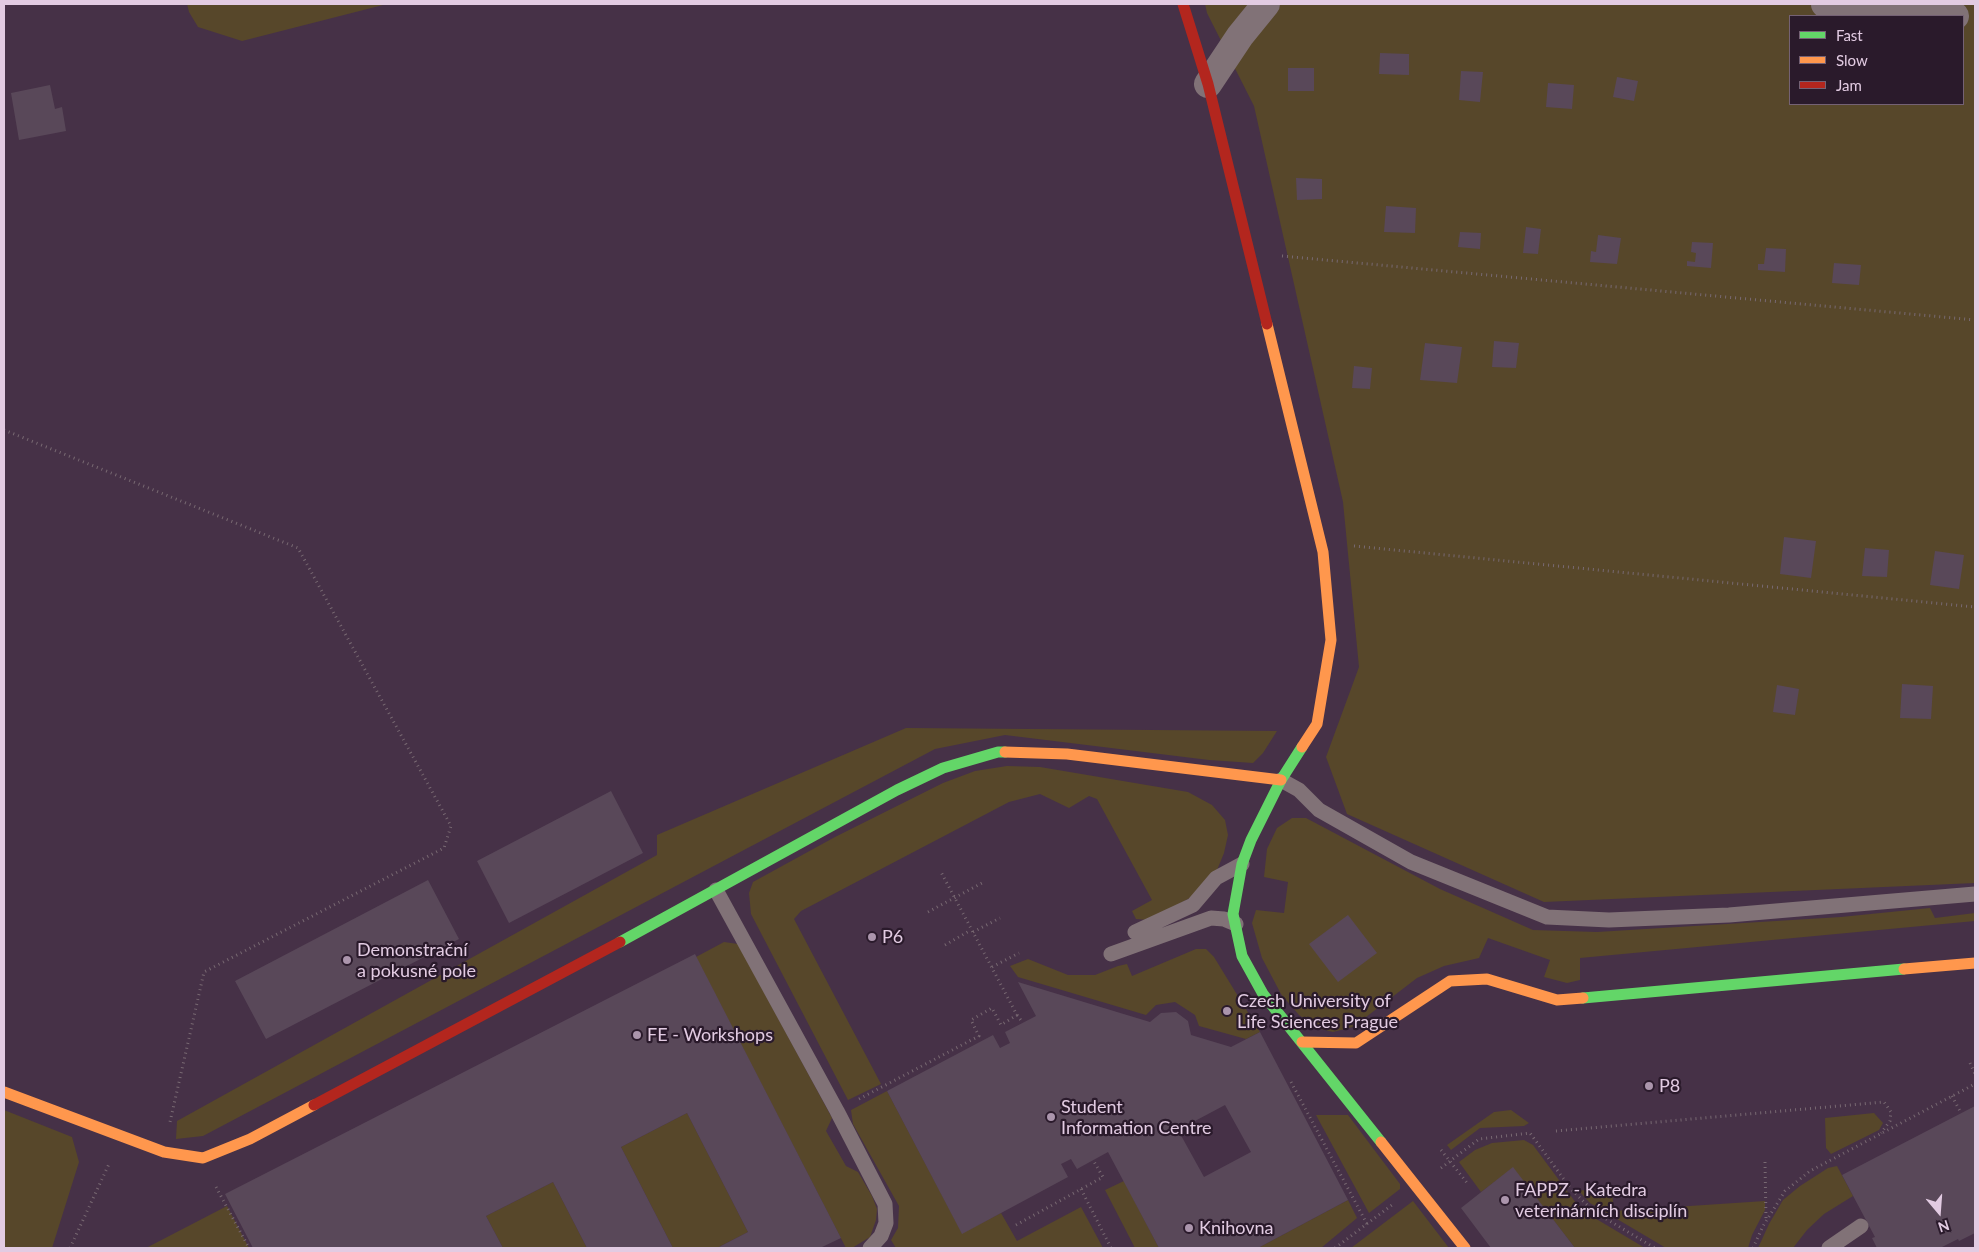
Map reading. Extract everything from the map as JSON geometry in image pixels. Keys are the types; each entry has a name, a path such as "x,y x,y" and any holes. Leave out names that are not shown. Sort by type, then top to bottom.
{"street":[{"path":"1184,4 1208,84 1323,552 1331,640 1317,724 1281,780 1251,840 1242,864 1233,914 1242,956 1263,994 1465,1248"},
{"path":"1208,84 1240,36 1266,4"},
{"path":"1825,4 1944,15"},
{"path":"4,1092 164,1152 203,1158 259,1134 716,890 897,790 943,768 998,752 1066,754 1281,780"},
{"path":"1302,1042 1356,1043 1450,981 1487,979 1557,1000 1975,963"}],"lane":[{"path":"1281,780 1299,790 1319,810 1411,862 1547,917 1610,920 1730,915 1975,894"},
{"path":"1135,932 1192,905 1216,878 1242,864"},
{"path":"716,890 885,1204 886,1223 881,1236 870,1248"},
{"path":"1111,954 1211,918 1224,919 1236,924"},
{"path":"1829,1248 1861,1226"}],"path":[{"path":"1250,253 1975,320"},
{"path":"4,430 298,548 451,826 444,848 204,972 164,1152"},
{"path":"1348,545 1975,607"},
{"path":"941,872 1023,1023"},
{"path":"928,912 982,883"},
{"path":"945,944 1000,918"},
{"path":"992,967 1019,953"},
{"path":"836,1111 979,1036 971,1020 992,1008 1001,1025 1017,1015"},
{"path":"1970,1063 1975,1074"},
{"path":"1287,1075 1367,1224"},
{"path":"1753,1248 1766,1220 1785,1191 1810,1171 1975,1084"},
{"path":"1952,1096 1961,1113"},
{"path":"1556,1131 1884,1102 1891,1112 1890,1122 1882,1133"},
{"path":"1335,1248 1479,1139 1530,1133 1571,1189 1593,1211 1655,1248"},
{"path":"70,1248 121,1136"},
{"path":"1441,1150 1468,1184"},
{"path":"203,1158 216,1189 248,1248"},
{"path":"1016,1225 1103,1177 1094,1160"},
{"path":"1765,1162 1766,1220"},
{"path":"1081,1189 1112,1248"}],"shaded area":[{"path":"187,4 387,4 242,41 198,27 189,12"},
{"path":"1205,4 1975,4 1975,883 1544,902 1347,814 1326,757 1359,667 1343,502 1254,106 1207,13"},
{"path":"906,728 1277,731 1263,753 1253,763 1209,760 1005,735 935,749 203,1136 176,1139 177,1121 657,855 657,835"},
{"path":"1007,766 1040,767 1188,792 1212,805 1225,820 1228,835 1224,853 1215,875 1199,893 1149,920 1136,919 1132,911 1152,900 1097,799 1089,796 1069,808 1040,794 1009,802 801,911 794,919 881,1084 848,1100 751,914 749,893 753,882 835,837 943,783 975,771"},
{"path":"1292,818 1306,818 1440,889 1533,930 1597,932 1841,917 1930,908 1935,918 1975,913 1975,921 1580,958 1580,980 1567,983 1544,977 1550,960 1488,938 1479,958 1444,966 1417,978 1353,1027 1333,1032 1317,1028 1299,1015 1281,994 1262,958 1252,923 1256,910 1284,913 1288,882 1264,877 1267,849 1277,828"},
{"path":"724,942 738,944 832,1118 826,1131 846,1166 858,1172 872,1196 877,1209 876,1220 870,1237 852,1248 846,1248 696,957"},
{"path":"1196,949 1206,949 1214,957 1260,1032 1246,1039 1199,1026 1195,1015 1175,1002 1156,1005 1146,1015 1018,977 1010,966 1028,959 1068,975 1095,975 1127,964 1132,976"},
{"path":"887,1091 962,1233 1001,1213 1017,1241 1081,1207 1103,1248 896,1248 891,1240 898,1228 899,1206 853,1124 851,1110"},
{"path":"4,1110 72,1137 79,1162 52,1248 4,1248"},
{"path":"1511,1110 1529,1123 1524,1126 1480,1128 1451,1150 1447,1145 1494,1112"},
{"path":"687,1113 748,1232 717,1248 673,1248 621,1147"},
{"path":"1874,1113 1883,1123 1879,1130 1831,1154 1826,1148 1825,1118"},
{"path":"1316,1115 1348,1115 1400,1184 1400,1189 1369,1213"},
{"path":"1524,1140 1533,1145 1576,1203 1588,1214 1645,1248 1575,1248 1513,1168 1481,1192 1459,1162 1475,1150 1492,1143"},
{"path":"1837,1166 1853,1196 1824,1214 1807,1230 1793,1248 1758,1248 1783,1200 1800,1186 1828,1168"},
{"path":"1124,1181 1159,1248 1135,1248 1105,1190"},
{"path":"553,1182 587,1248 503,1248 486,1216"},
{"path":"1578,1190 1612,1192 1614,1211 1765,1201 1765,1210 1752,1235 1748,1248 1666,1248 1590,1203"},
{"path":"1348,1200 1357,1218 1321,1248 1258,1248"},
{"path":"1413,1201 1449,1248 1351,1248"},
{"path":"227,1206 249,1248 146,1248"}],"building":[{"path":"1380,53 1409,54 1409,75 1379,74"},
{"path":"1288,68 1314,68 1314,91 1288,91"},
{"path":"1461,71 1483,72 1480,102 1459,100"},
{"path":"1617,77 1638,81 1634,101 1613,97"},
{"path":"1548,83 1574,85 1572,109 1546,107"},
{"path":"50,85 55,109 62,107 66,131 19,140 11,93"},
{"path":"1296,178 1322,179 1322,199 1297,200"},
{"path":"1386,206 1416,208 1415,233 1384,232"},
{"path":"1526,227 1541,229 1538,254 1523,253"},
{"path":"1460,232 1481,233 1480,249 1458,247"},
{"path":"1598,235 1621,238 1617,264 1590,262 1591,251 1596,252"},
{"path":"1692,242 1713,243 1711,268 1687,266 1687,261 1695,262 1696,253 1691,252"},
{"path":"1766,248 1786,249 1785,272 1758,270 1758,264 1764,264"},
{"path":"1834,263 1861,265 1859,285 1832,283"},
{"path":"1494,341 1519,343 1516,368 1492,367"},
{"path":"1425,343 1462,347 1457,383 1420,380"},
{"path":"1354,366 1372,368 1370,389 1352,388"},
{"path":"1784,537 1816,541 1811,578 1780,574"},
{"path":"1865,548 1889,550 1887,577 1862,576"},
{"path":"1935,551 1964,555 1959,589 1930,585"},
{"path":"1902,684 1933,686 1931,719 1900,718"},
{"path":"1777,685 1799,689 1795,715 1773,712"},
{"path":"611,791 643,853 509,923 477,861"},
{"name":"Demonstrační a pokusné pole","path":"428,880 459,939 266,1039 235,981"},
{"path":"1348,915 1377,953 1338,982 1309,944"},
{"name":"FE - Workshops","path":"695,954 841,1238 820,1248 717,1248 748,1232 687,1113 621,1147 673,1248 587,1248 553,1182 486,1216 503,1248 253,1248 225,1194"},
{"name":"Student Information Centre","path":"1018,982 1150,1022 1161,1013 1176,1012 1188,1021 1191,1035 1231,1047 1260,1032 1348,1200 1258,1248 1159,1248 1108,1152 1077,1169 1071,1159 1061,1164 1068,1177 962,1234 887,1091 993,1035 1000,1048 1010,1043 1005,1032 1036,1016","holes":["1225,1105 1251,1152 1204,1177 1178,1130"]},
{"path":"1975,1106 1975,1233 1940,1248 1877,1248 1872,1238 1875,1237 1842,1175"},
{"name":"FAPPZ - Katedra veterinárních disciplín","path":"1513,1167 1575,1248 1491,1248 1461,1208"}],"traffic: fast":[{"path":"1302,747 1281,780 1251,840 1242,864 1233,914 1242,956 1263,994 1381,1142"},
{"path":"620,942 897,790 943,768 998,752 1005,752"},
{"path":"1583,998 1904,969"}],"traffic: slow":[{"path":"1267,324 1323,552 1331,640 1317,724 1302,747"},
{"path":"1005,752 1067,754 1281,780"},
{"path":"1904,969 1975,963"},
{"path":"1302,1042 1356,1043 1450,981 1487,979 1557,1000 1583,998"},
{"path":"4,1092 164,1152 203,1158 250,1139 314,1105"},
{"path":"1381,1142 1465,1248"}],"traffic: jam":[{"path":"1183,4 1208,84 1267,324"},
{"path":"314,1105 620,942"}],"place":[{"name":"P6","path":"872,937"},
{"name":"Demonstrační a pokusné pole","path":"347,960"},
{"name":"Czech University of Life Sciences Prague","path":"1227,1011"},
{"name":"FE - Workshops","path":"637,1035"},
{"name":"P8","path":"1649,1086"},
{"name":"Student Information Centre","path":"1051,1117"},
{"name":"FAPPZ - Katedra veterinárních disciplín","path":"1505,1200"},
{"name":"Knihovna","path":"1189,1228"}]}
